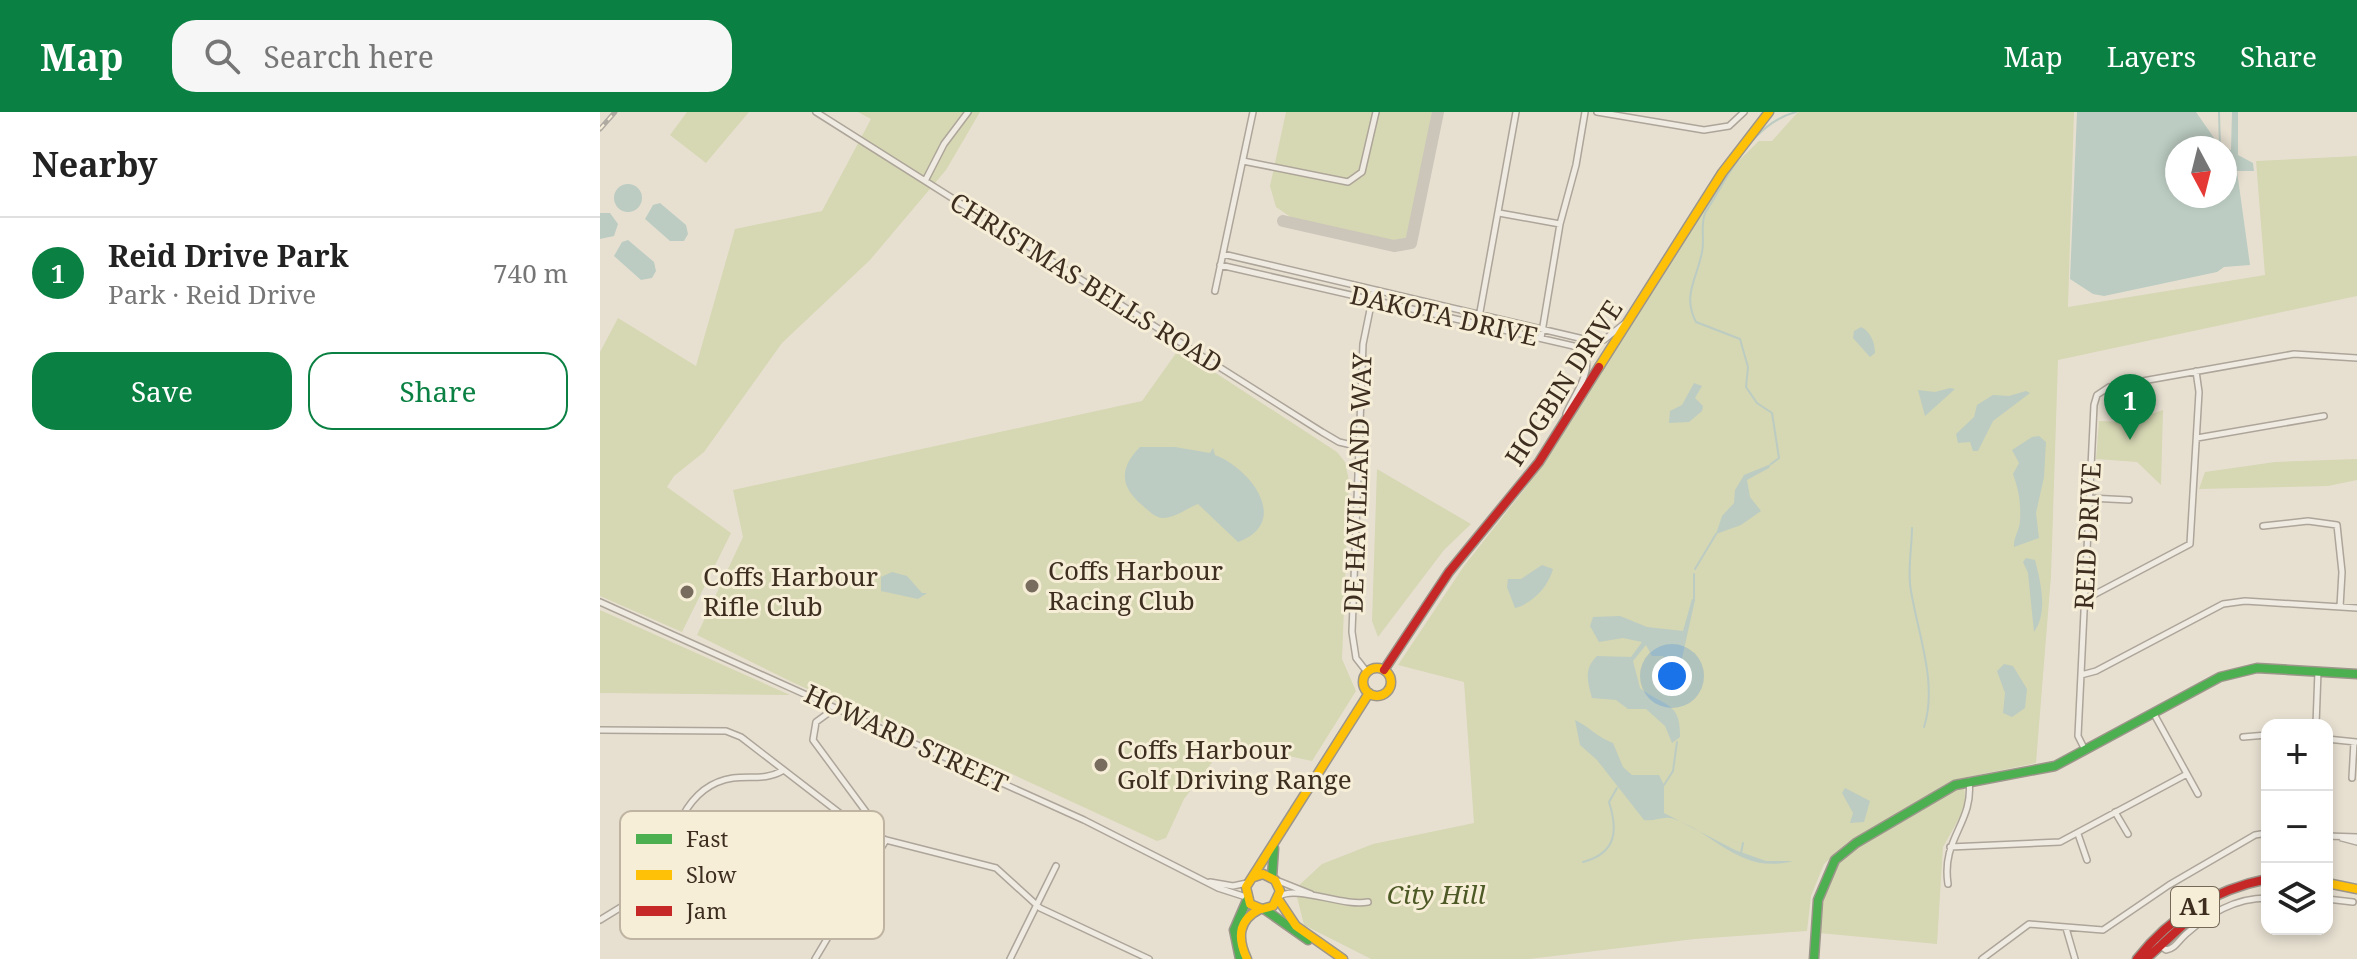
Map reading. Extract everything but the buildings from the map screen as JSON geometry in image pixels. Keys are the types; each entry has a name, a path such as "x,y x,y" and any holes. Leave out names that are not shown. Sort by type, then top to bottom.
{"main road":[{"name":"HOGBIN DRIVE","path":"1384,670 1449,572 1524,482 1560,430 1722,173 1769,112"},
{"path":"1377,668 1384,670 1390,679 1389,687 1379,695 1369,693 1363,683 1367,672 1377,668"},
{"path":"1814,959 1818,900 1835,860 1856,843 1948,788 1969,781 2055,766 2220,677 2241,670 2357,674"},
{"path":"1237,957 1234,930 1251,879 1369,693"},
{"path":"1275,843 1274,879 1279,898 1290,919 1324,947"},
{"path":"1251,879 1274,879"},
{"name":"A1","path":"2137,959 2211,897 2261,884"},
{"path":"2333,888 2356,895"},
{"path":"1247,898 1343,959"},
{"path":"1247,959 1240,944 1240,930 1249,914 1279,898"},
{"name":"A1","path":"2146,959 2155,942"}],"street":[{"name":"CHRISTMAS BELLS ROAD","path":"816,112 1322,432 1339,442 1360,447"},
{"path":"925,181 944,144 968,112"},
{"path":"1215,291 1253,112"},
{"path":"1243,161 1348,182 1362,172 1376,112"},
{"path":"1478,323 1516,112"},
{"path":"1541,338 1560,224 1576,165 1585,112"},
{"path":"1597,112 1704,130 1729,126 1744,112"},
{"path":"1499,213 1560,224"},
{"name":"DAKOTA DRIVE","path":"1223,254 1599,342 1630,318"},
{"name":"DAKOTA DRIVE","path":"1220,265 1578,347 1588,361 1560,430"},
{"name":"DE HAVILLAND WAY","path":"1367,672 1356,658 1352,639 1364,327 1374,290"},
{"name":"REID DRIVE","path":"2085,750 2078,736 2097,395 2109,387 2294,354 2357,358"},
{"path":"2084,600 2190,544 2197,438 2196,371"},
{"path":"2197,438 2324,416"},
{"path":"2090,498 2129,500"},
{"path":"2263,526 2308,521 2337,525 2342,572 2340,607"},
{"path":"2081,675 2096,671 2223,604 2245,601 2357,608"},
{"name":"HOWARD STREET","path":"600,602 1084,820 1247,898"},
{"path":"2316,719 2318,671"},
{"path":"827,714 816,722 813,740 865,811"},
{"path":"2154,714 2198,794"},
{"path":"600,730 726,731 741,737 833,811"},
{"path":"2243,737 2261,736"},
{"path":"2333,740 2355,742 2352,778"},
{"path":"688,811 700,796 730,779 772,776 782,771"},
{"path":"1950,847 2060,842 2187,774"},
{"path":"1948,884 1946,861 1970,805 1969,781"},
{"path":"2115,812 2128,834"},
{"path":"2078,834 2087,860"},
{"path":"1982,959 2029,924 2103,930 2180,878 2261,834"},
{"path":"2333,837 2357,840"},
{"path":"884,843 886,840 996,868 1036,906 1149,959"},
{"path":"1010,959 1056,866"},
{"name":"HOWARD STREET","path":"1209,881 1233,886 1251,879"},
{"path":"1274,879 1318,898"},
{"path":"1279,898 1290,891 1318,898 1368,902"},
{"path":"2333,898 2356,895"},
{"path":"2155,942 2164,950 2172,949 2186,934 2223,908 2245,899 2261,898"},
{"path":"600,920 620,908"},
{"path":"2066,928 2075,959"},
{"path":"815,959 827,939"}],"green space":[{"path":"687,112 749,112 706,163 670,135"},
{"path":"858,112 980,112 946,170 870,260 782,343 704,452 674,476 667,487 731,533 682,632 600,596 600,352 618,318 696,366 735,229 822,211 871,119"},
{"path":"1286,112 1432,112 1409,237 1392,241 1292,218 1276,207 1270,186"},
{"name":"City Hill","path":"1798,112 2074,112 2068,307 2265,275 2256,161 2357,156 2357,296 2058,360 2051,576 2036,763 1953,780 1847,843 1824,864 1811,896 1807,931 1695,939 1529,959 1371,959 1304,925 1295,889 1322,864 1373,844 1474,823 1464,682 1398,665 1464,566 1527,486 1732,167 1759,141 1772,141"},
{"name":"Coffs Harbour Racing Club","path":"1179,349 1337,452 1345,462 1349,481 1342,659 1356,691 1312,761 1227,743 1184,799 1166,838 1157,841 975,757 953,754 794,683 697,635 743,537 733,490 1142,401"},
{"path":"2163,410 2161,485 2137,462 2096,459 2099,421 2128,422"},
{"path":"2357,459 2357,480 2328,486 2199,489 2205,472 2275,462"},
{"path":"1377,469 1471,524 1444,550 1378,637 1372,621"},
{"path":"600,610 790,695 600,693"},
{"path":"1964,786 1966,806 1943,847 1937,944 1819,933 1825,887 1840,862 1892,823"}],"shaded area":[{"path":"2077,112 2196,112 2213,136 2165,136 2165,208 2237,208 2237,171 2250,265 2224,267 2217,272 2104,296 2093,294 2070,279"},
{"path":"2232,112 2238,112 2238,155 2253,163 2254,171 2237,171 2237,136 2231,136"},
{"path":"628,184 638,188 642,198 638,208 628,212 618,208 614,198 618,188"},
{"path":"660,203 686,225 688,234 684,241 670,241 645,219 653,205"},
{"path":"600,213 610,213 618,224 614,236 600,239"},
{"path":"628,240 654,262 656,271 652,278 641,280 614,256 622,242"},
{"path":"1861,327 1873,341 1875,353 1870,357 1853,338 1854,331"},
{"path":"1694,383 1702,386 1695,398 1703,406 1702,411 1689,422 1669,423 1670,411 1682,405"},
{"path":"1955,389 1925,416 1918,390 1935,392"},
{"path":"2026,391 2030,393 1993,421 1978,451 1973,451 1970,442 1958,443 1956,434 1974,417 1977,405 1993,395 2009,396"},
{"path":"2039,436 2046,442 2044,477 2036,513 2039,538 2014,547 2020,524 2020,508 2013,474 2019,463 2012,450"},
{"path":"1140,447 1175,447 1210,453 1213,448 1215,455 1241,471 1252,483 1264,509 1262,522 1254,533 1238,542 1198,504 1167,518 1154,515 1135,498 1126,484 1128,462"},
{"path":"1771,464 1747,480 1750,497 1761,511 1741,525 1716,534 1722,516 1734,503 1735,490 1744,475"},
{"path":"2026,558 2035,560 2041,588 2041,616 2034,632 2028,573 2023,562"},
{"path":"1542,565 1553,569 1547,582 1534,598 1515,608 1507,587 1508,579 1521,579"},
{"path":"892,572 907,576 922,593 927,593 918,599 881,591 881,577"},
{"path":"1692,599 1695,600 1680,667 1673,666 1663,656 1652,656 1646,645 1633,661 1640,688 1669,706 1678,717 1680,737 1672,743 1665,726 1646,709 1628,709 1616,700 1592,698 1588,676 1597,656 1631,657 1642,642 1623,638 1599,642 1590,626 1593,617 1620,616 1647,627 1683,631"},
{"path":"2004,664 2013,666 2027,689 2025,708 2012,717 2003,713 2005,693 1997,671"},
{"path":"1575,720 1613,743 1623,767 1632,775 1659,775 1664,785 1664,813 1683,823 1670,818 1644,820 1597,760 1580,745"},
{"path":"1845,788 1870,801 1864,822 1850,823 1853,813 1842,793"},
{"path":"1696,830 1735,850 1766,861 1793,861 1774,864 1743,858"}],"waterway":[{"path":"1771,464 1779,458 1772,413 1757,403 1746,387 1748,367 1740,339 1696,322 1690,295 1702,252 1705,213 1753,139 1780,118 1796,112"},
{"path":"2219,112 2220,136"},
{"path":"1912,528 1910,583 1928,676 1928,711 1924,727"},
{"path":"1695,569 1716,534"},
{"path":"1694,574 1694,600"},
{"path":"1664,785 1673,771 1677,742"},
{"path":"1583,862 1603,853 1609,846 1614,831 1609,802 1617,788"},
{"path":"1741,853 1743,843"}],"taxiway":[{"path":"1283,221 1394,246 1411,243 1438,112"}],"railway":[{"path":"600,129 615,112"}],"traffic: fast":[{"path":"1814,959 1818,900 1835,860 1856,843 1955,785 2055,766 2220,677 2257,668 2357,674"},
{"path":"1272,877 1274,848"},
{"path":"1240,959 1234,930 1247,900"},
{"path":"1264,909 1308,940"}],"traffic: slow":[{"path":"1599,367 1722,173 1769,112"},
{"path":"1377,668 1387,672 1391,682 1387,692 1377,696 1367,692 1363,682 1367,672 1377,668"},
{"path":"1254,877 1263,874 1275,880 1280,891 1273,906 1262,909 1250,904 1246,887 1369,693"},
{"path":"2333,884 2357,889"},
{"path":"1278,899 1296,926 1343,959"},
{"path":"1247,959 1242,930 1247,918 1260,909"}],"traffic: jam":[{"path":"1384,670 1449,572 1539,462 1599,367"},
{"path":"2137,959 2164,930 2194,907 2229,890 2261,880"},
{"path":"2146,959 2194,915"}],"place":[{"name":"Reid Drive Park","path":"2130,440"},
{"name":"Coffs Harbour Racing Club","path":"1032,586"},
{"name":"Coffs Harbour Rifle Club","path":"687,592"},
{"name":"Coffs Harbour Golf Driving Range","path":"1101,765"}]}
